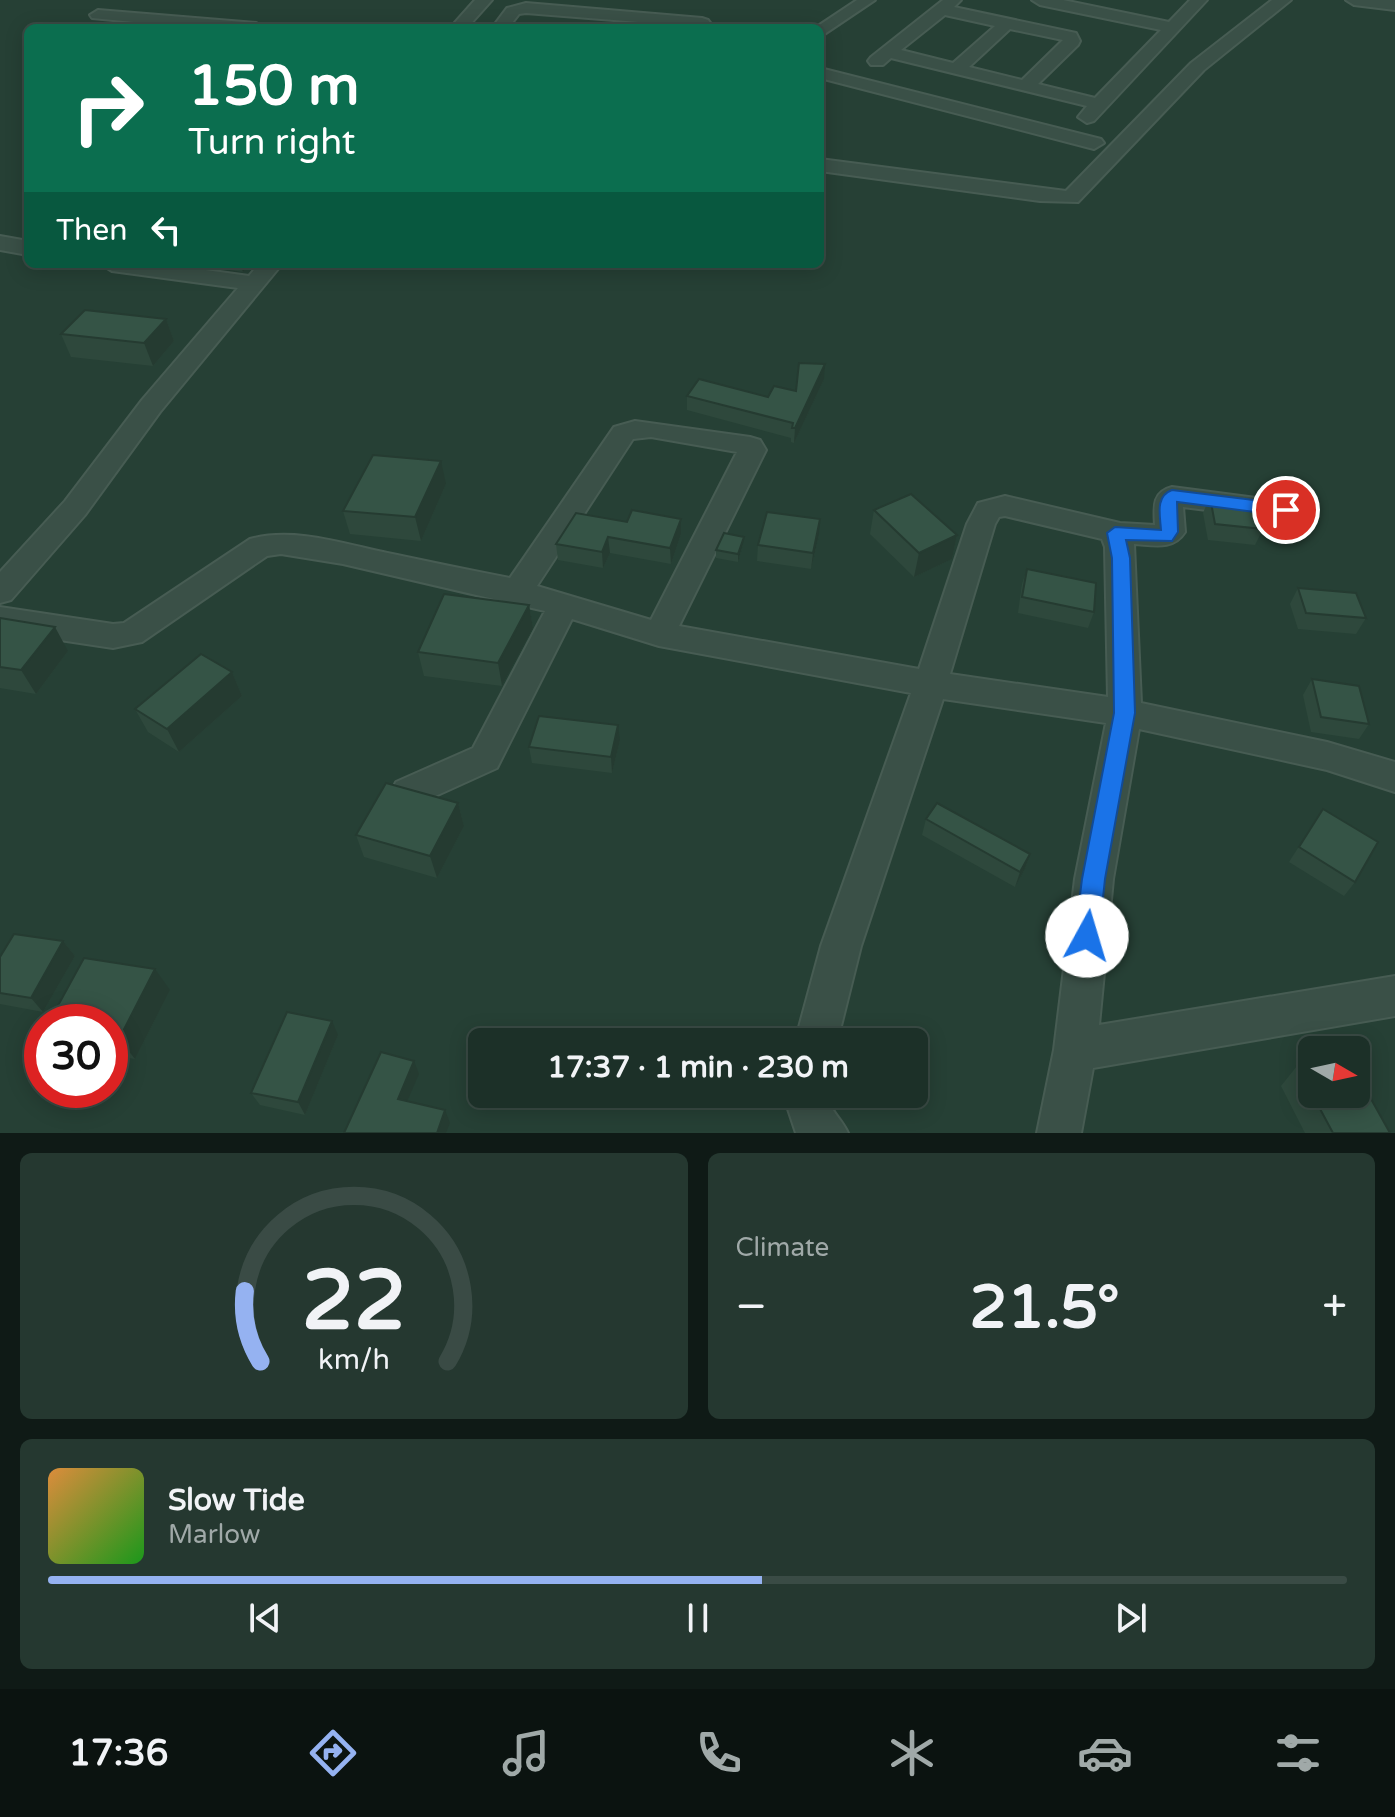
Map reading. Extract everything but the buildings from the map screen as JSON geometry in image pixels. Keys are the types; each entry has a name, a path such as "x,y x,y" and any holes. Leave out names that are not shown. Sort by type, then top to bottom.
{"street":[{"path":"462,24 484,0"},
{"path":"824,29 867,0"},
{"path":"1040,0 1170,27"},
{"path":"1069,137 1170,27 1199,0"},
{"path":"824,166 1071,198 1216,49 1253,17 1283,0"},
{"path":"1354,0 1395,5"},
{"path":"851,81 947,5 1006,24 1072,39 1025,86"},
{"path":"190,22 209,7"},
{"path":"503,24 513,11 526,8 703,24"},
{"path":"98,15 212,24"},
{"path":"956,69 1006,24"},
{"path":"888,52 1099,104"},
{"path":"824,74 1094,143"},
{"path":"0,243 24,247"},
{"path":"172,268 262,274"},
{"path":"0,592 75,508 151,406 262,274"},
{"path":"518,591 623,433 651,429 750,446 752,450 659,634"},
{"path":"820,1028 841,946 988,510 1014,507 1115,533 1166,536 1170,532 1168,501 1172,496 1286,510"},
{"path":"1059,1133 1075,1050 1094,879 1125,713 1121,558 1115,533"},
{"path":"0,619 113,636 131,634 260,546 281,544 518,591 659,634 931,684 1125,713 1327,756 1395,777"},
{"path":"409,793 485,758 564,605"},
{"path":"1075,1050 1395,996"},
{"path":"806,1108 812,1121 826,1133"}],"route":[{"path":"1087,936 1094,879 1125,713 1121,558 1115,533 1166,536 1170,532 1168,501 1172,496 1286,510"}]}
